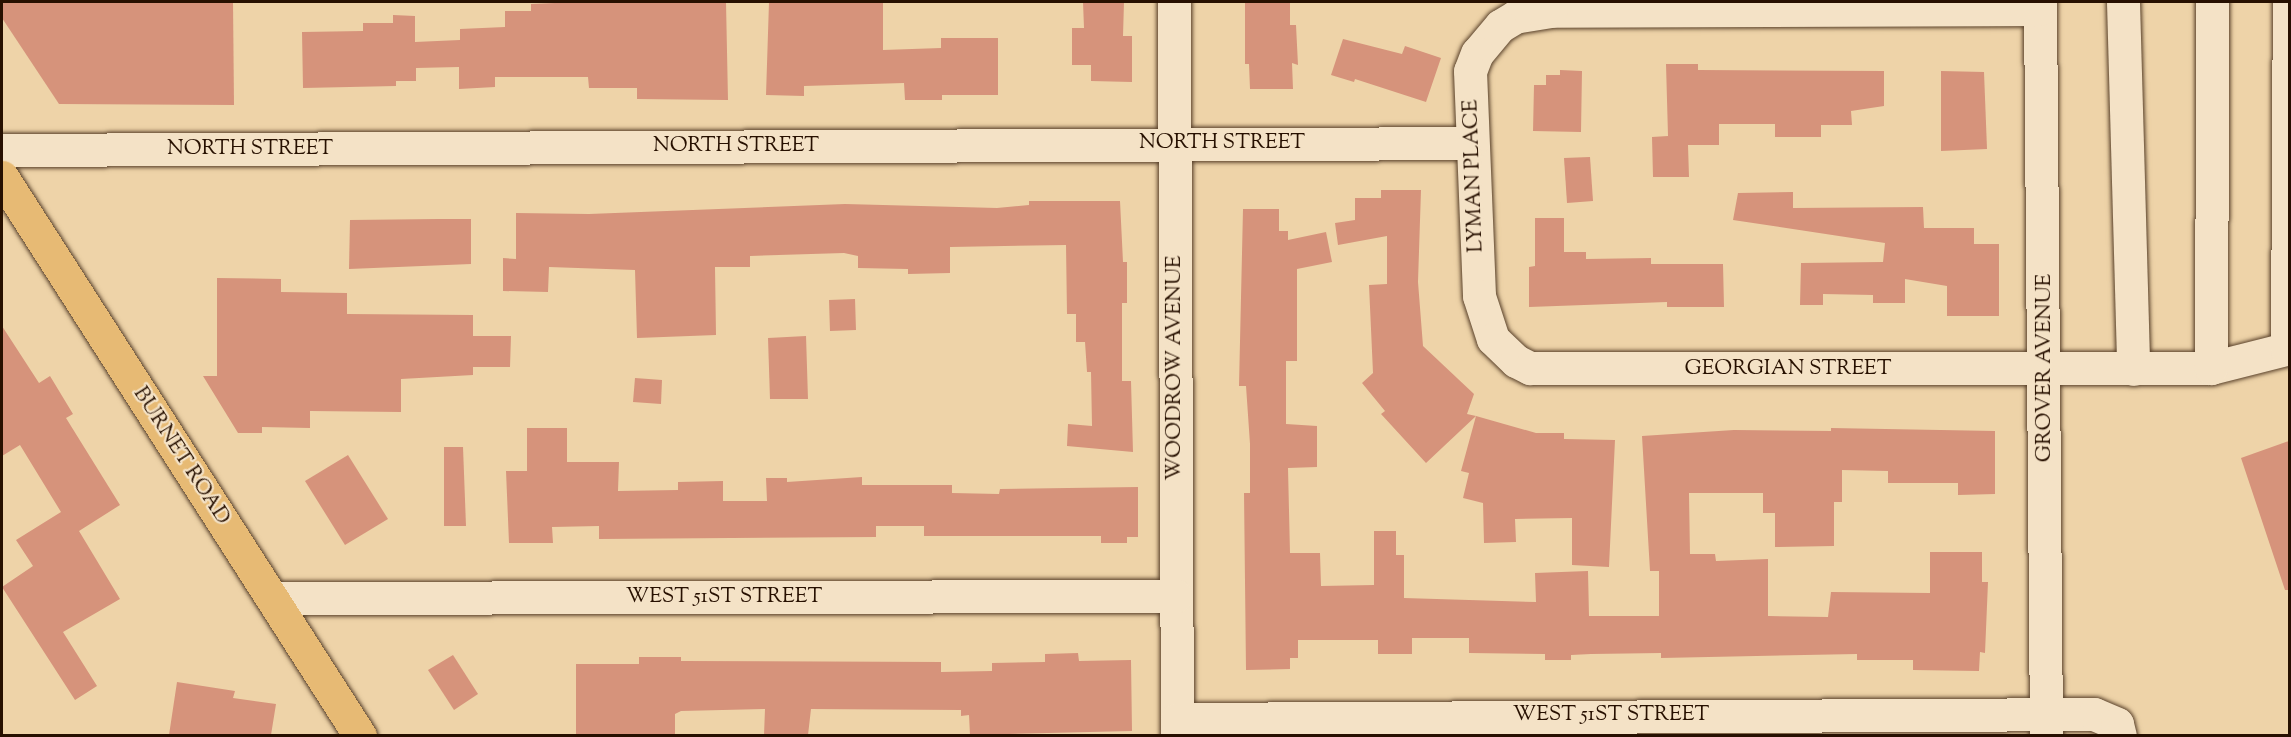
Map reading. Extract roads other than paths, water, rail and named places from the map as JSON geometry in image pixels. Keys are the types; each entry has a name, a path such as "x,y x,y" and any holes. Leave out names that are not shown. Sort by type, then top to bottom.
{"main road":[{"name":"BURNET ROAD","path":"2,177 360,735"}],"street":[{"name":"WOODROW AVENUE","path":"1174,2 1177,727"},
{"path":"2123,2 2133,369"},
{"path":"2211,368 2212,2"},
{"path":"2288,349 2289,2"},
{"name":"LYMAN PLACE","path":"1530,368 1502,350 1489,333 1481,310 1471,143 1470,71 1477,52 1487,37 1515,17 1551,10 2040,5"},
{"name":"GROVER AVENUE","path":"2040,5 2045,370 2046,726"},
{"name":"NORTH STREET","path":"2,150 1471,143"},
{"name":"GEORGIAN STREET","path":"1530,368 2045,370 2211,368 2288,349"},
{"name":"WEST 51ST STREET","path":"273,598 1176,596"},
{"name":"WEST 51ST STREET","path":"1177,727 2046,726 2094,714 2117,724 2120,735"}]}
